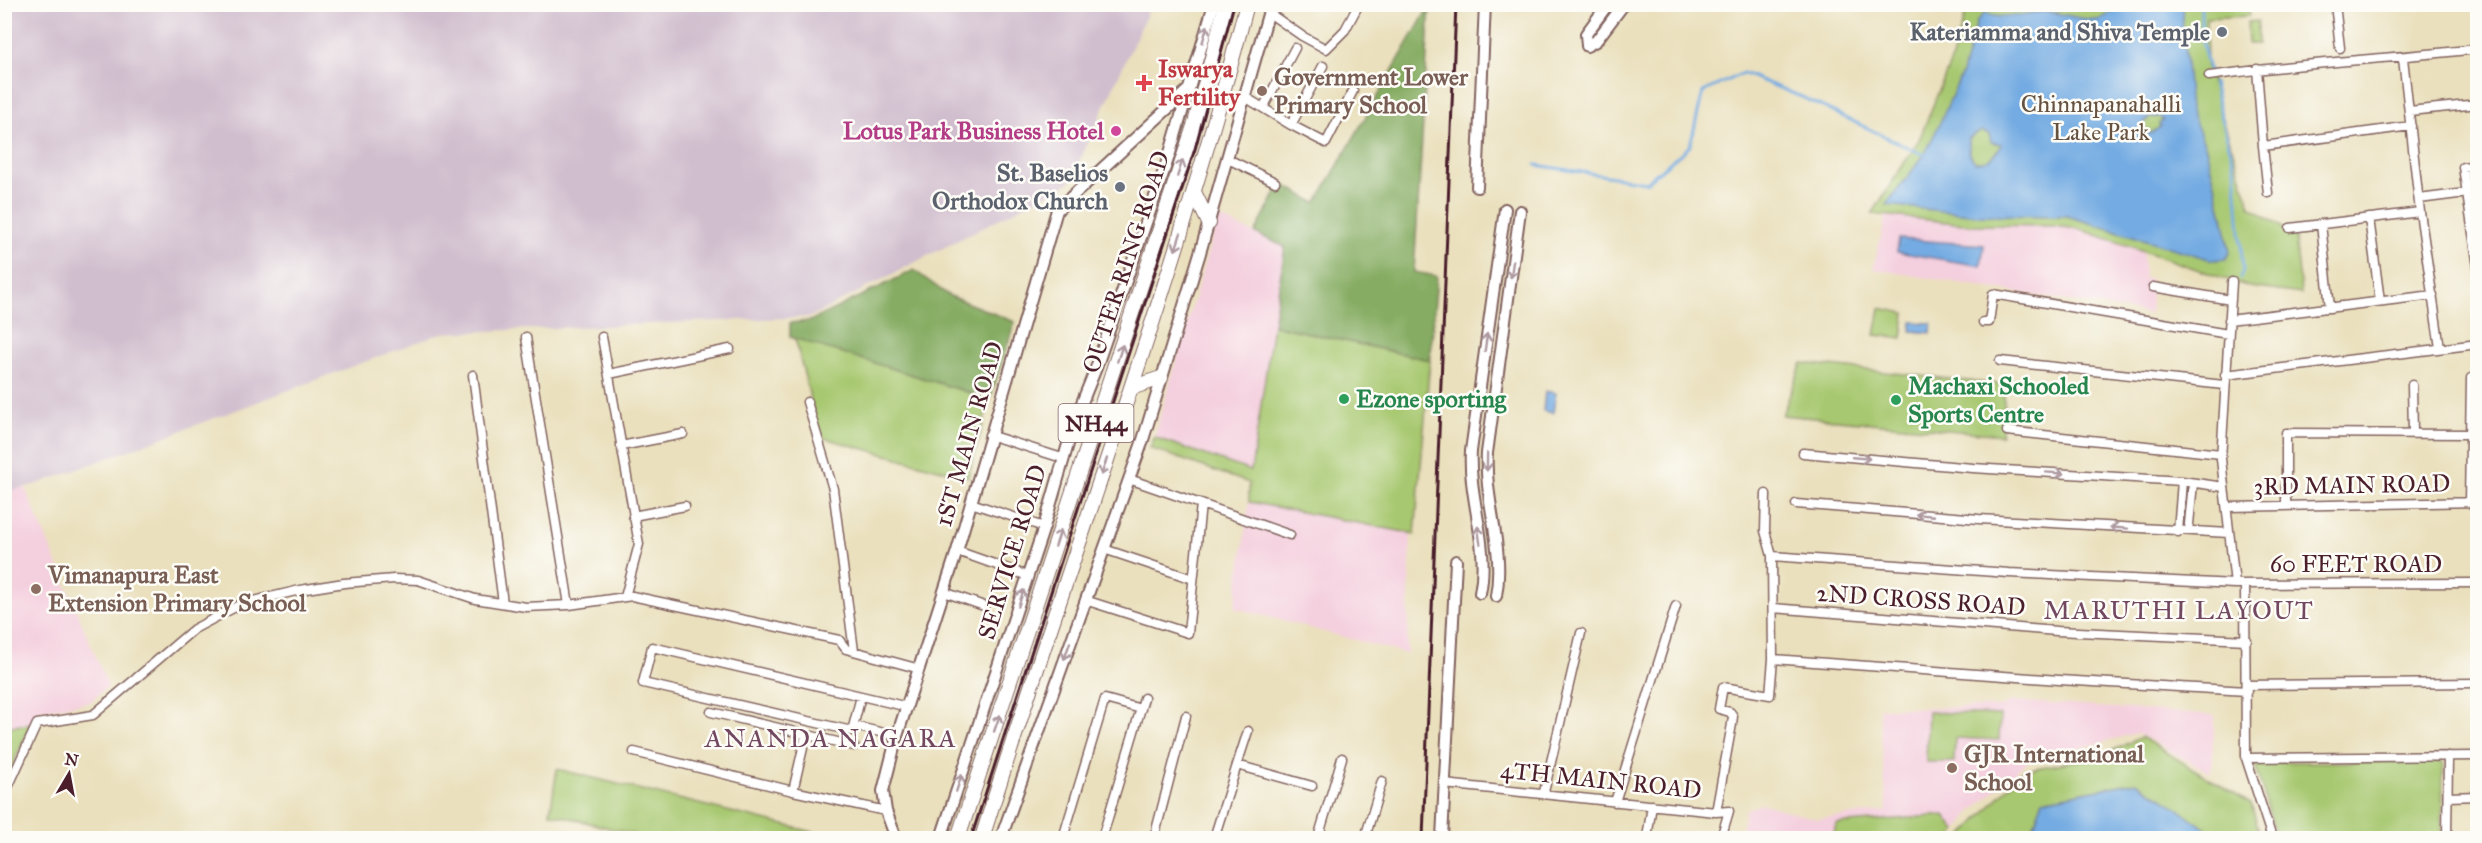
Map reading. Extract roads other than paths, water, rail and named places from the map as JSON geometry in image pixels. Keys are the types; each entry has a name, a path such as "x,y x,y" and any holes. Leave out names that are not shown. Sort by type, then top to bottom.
{"highway":[{"name":"OUTER RING ROAD","path":"958,838 1195,123 1226,4"},
{"name":"OUTER RING ROAD","path":"982,838 1060,594 1131,387 1194,192 1247,4"},
{"path":"1194,192 1209,223"},
{"path":"1131,387 1161,378"}],"street":[{"name":"SERVICE ROAD","path":"941,838 1044,527 1075,420 1096,368 1167,162 1214,4"},
{"path":"1001,838 1129,479 1209,223 1270,9 1302,36 1326,48 1345,30 1359,4"},
{"path":"1477,187 1485,4"},
{"path":"1608,4 1586,34 1587,46 1596,41 1624,4"},
{"path":"2336,4 2340,48"},
{"path":"1263,108 1295,48"},
{"path":"2209,76 2257,69 2403,58 2478,49"},
{"path":"2403,58 2420,212 2440,348"},
{"path":"1291,125 1323,66"},
{"path":"2257,69 2268,194"},
{"name":"1ST MAIN ROAD","path":"896,838 886,811 883,791 897,736 957,550 1057,210 1188,90"},
{"path":"1245,97 1326,143 1353,91"},
{"path":"2409,111 2478,105"},
{"path":"2263,147 2410,126"},
{"path":"1228,159 1275,182"},
{"path":"2478,165 2463,166 2478,267"},
{"path":"2419,199 2466,193"},
{"path":"1480,593 1484,567 1471,471 1471,451 1505,209"},
{"path":"1496,596 1499,567 1486,461 1520,211"},
{"path":"2290,228 2420,212"},
{"path":"2369,218 2380,301"},
{"path":"2321,224 2330,308"},
{"path":"2232,282 2221,454 2229,533 2240,584 2247,640 2246,758 2272,838"},
{"path":"2153,286 2231,300"},
{"path":"1983,322 1989,322 1993,294 2228,334"},
{"path":"2229,320 2433,295"},
{"path":"526,337 569,605"},
{"path":"602,337 639,544 625,597"},
{"path":"2225,375 2478,344"},
{"path":"609,374 730,349"},
{"path":"2000,362 2224,385"},
{"path":"473,375 503,603"},
{"path":"2470,378 2468,434 2474,502"},
{"path":"2412,385 2413,434"},
{"path":"807,402 833,489 854,651"},
{"path":"2007,431 2221,454"},
{"path":"2286,507 2286,433 2468,434"},
{"path":"621,446 683,434"},
{"path":"989,435 1062,459"},
{"path":"1803,453 1973,468 2182,481 2224,487"},
{"path":"1129,479 1290,535"},
{"path":"2178,532 2182,481"},
{"path":"2189,524 2193,483"},
{"path":"1766,494 1765,531 1772,556 1773,659 2059,680 2247,688 2478,683"},
{"name":"3RD MAIN ROAD","path":"2227,507 2474,502"},
{"path":"971,503 1044,527"},
{"path":"1085,600 1188,633 1202,504"},
{"path":"1796,504 2178,532 2229,533"},
{"path":"633,516 685,506"},
{"path":"1104,549 1193,579"},
{"path":"957,550 1028,576"},
{"name":"60 FEET ROAD","path":"1772,556 2009,573 2240,584 2478,582"},
{"path":"1442,838 1456,561"},
{"path":"4,796 37,724 93,715 194,629 241,604 300,590 394,579 418,580 476,598 526,608 569,605 632,596 839,640 846,649 920,669"},
{"path":"944,592 984,606"},
{"path":"1615,802 1676,606"},
{"name":"2ND CROSS ROAD","path":"1773,609 2057,630 2247,640"},
{"path":"1544,792 1581,633"},
{"path":"861,696 852,731 643,683 652,647 908,707"},
{"name":"4TH MAIN ROAD","path":"1444,784 1544,792 1716,812 1733,716 1730,712 1719,709 1723,687 1770,695 1773,659"},
{"path":"1102,838 1144,698"},
{"path":"1074,838 1064,837 1105,699 1141,709"},
{"path":"711,712 854,746"},
{"path":"1155,838 1186,716"},
{"path":"854,726 897,736"},
{"path":"1214,838 1248,731"},
{"path":"793,791 806,735"},
{"path":"634,752 886,811"},
{"path":"2448,756 2447,838 2458,838"},
{"path":"2246,758 2478,756"},
{"path":"1318,838 1342,758"},
{"path":"1237,765 1312,786"},
{"path":"1365,838 1382,781"},
{"path":"2448,797 2478,796"},
{"path":"1647,838 1652,805"},
{"path":"1716,812 1729,811 1721,838"}],"water":[{"name":"Chinnapanahalli Lake Park","path":"2120,5 2183,5 2182,17 2190,109 2206,148 2223,216 2230,252 2226,259 2212,260 2067,216 1978,215 1886,205 1924,155 1962,73 1977,21 1985,13 2009,17 2049,12 2100,20","holes":["2150,117 2159,117 2163,120 2159,124 2160,127 2150,134 2148,130 2143,130 2144,123","1981,131 1989,134 1991,142 2001,144 1991,158 1975,162 1969,154 1969,138"]},
{"path":"1899,239 1984,245 1981,266 1897,252"},
{"path":"1912,322 1932,323 1931,333 1911,331"},
{"path":"1545,391 1556,393 1553,413 1543,411"},
{"path":"2136,782 2173,805 2218,838 2116,838 2106,833 2098,838 2020,838 2033,828 2043,800"}],"waterway":[{"path":"2201,4 2201,37 2210,74"},
{"path":"1536,165 1646,182 1690,146 1703,92 1743,73 1804,98 1924,155"},
{"path":"2213,83 2235,169 2243,270 2240,278"}],"railway":[{"path":"971,838 1195,149 1234,4"},
{"path":"1423,838 1456,4"}],"place":[{"name":"Kateriamma and Shiva Temple","path":"2222,32"},
{"name":"Iswarya Fertility","path":"1144,83"},
{"name":"Government Lower Primary School","path":"1262,91"},
{"name":"Lotus Park Business Hotel","path":"1116,131"},
{"name":"St. Baselios Orthodox Church","path":"1120,187"},
{"name":"Ezone sporting","path":"1344,399"},
{"name":"Machaxi Schooled Sports Centre","path":"1896,400"},
{"name":"Vimanapura East Extension Primary School","path":"36,589"},
{"name":"GJR International School","path":"1952,768"}],"district":[{"name":"MARUTHI LAYOUT","path":"2179,610"},
{"name":"ANANDA NAGARA","path":"831,738"}]}
